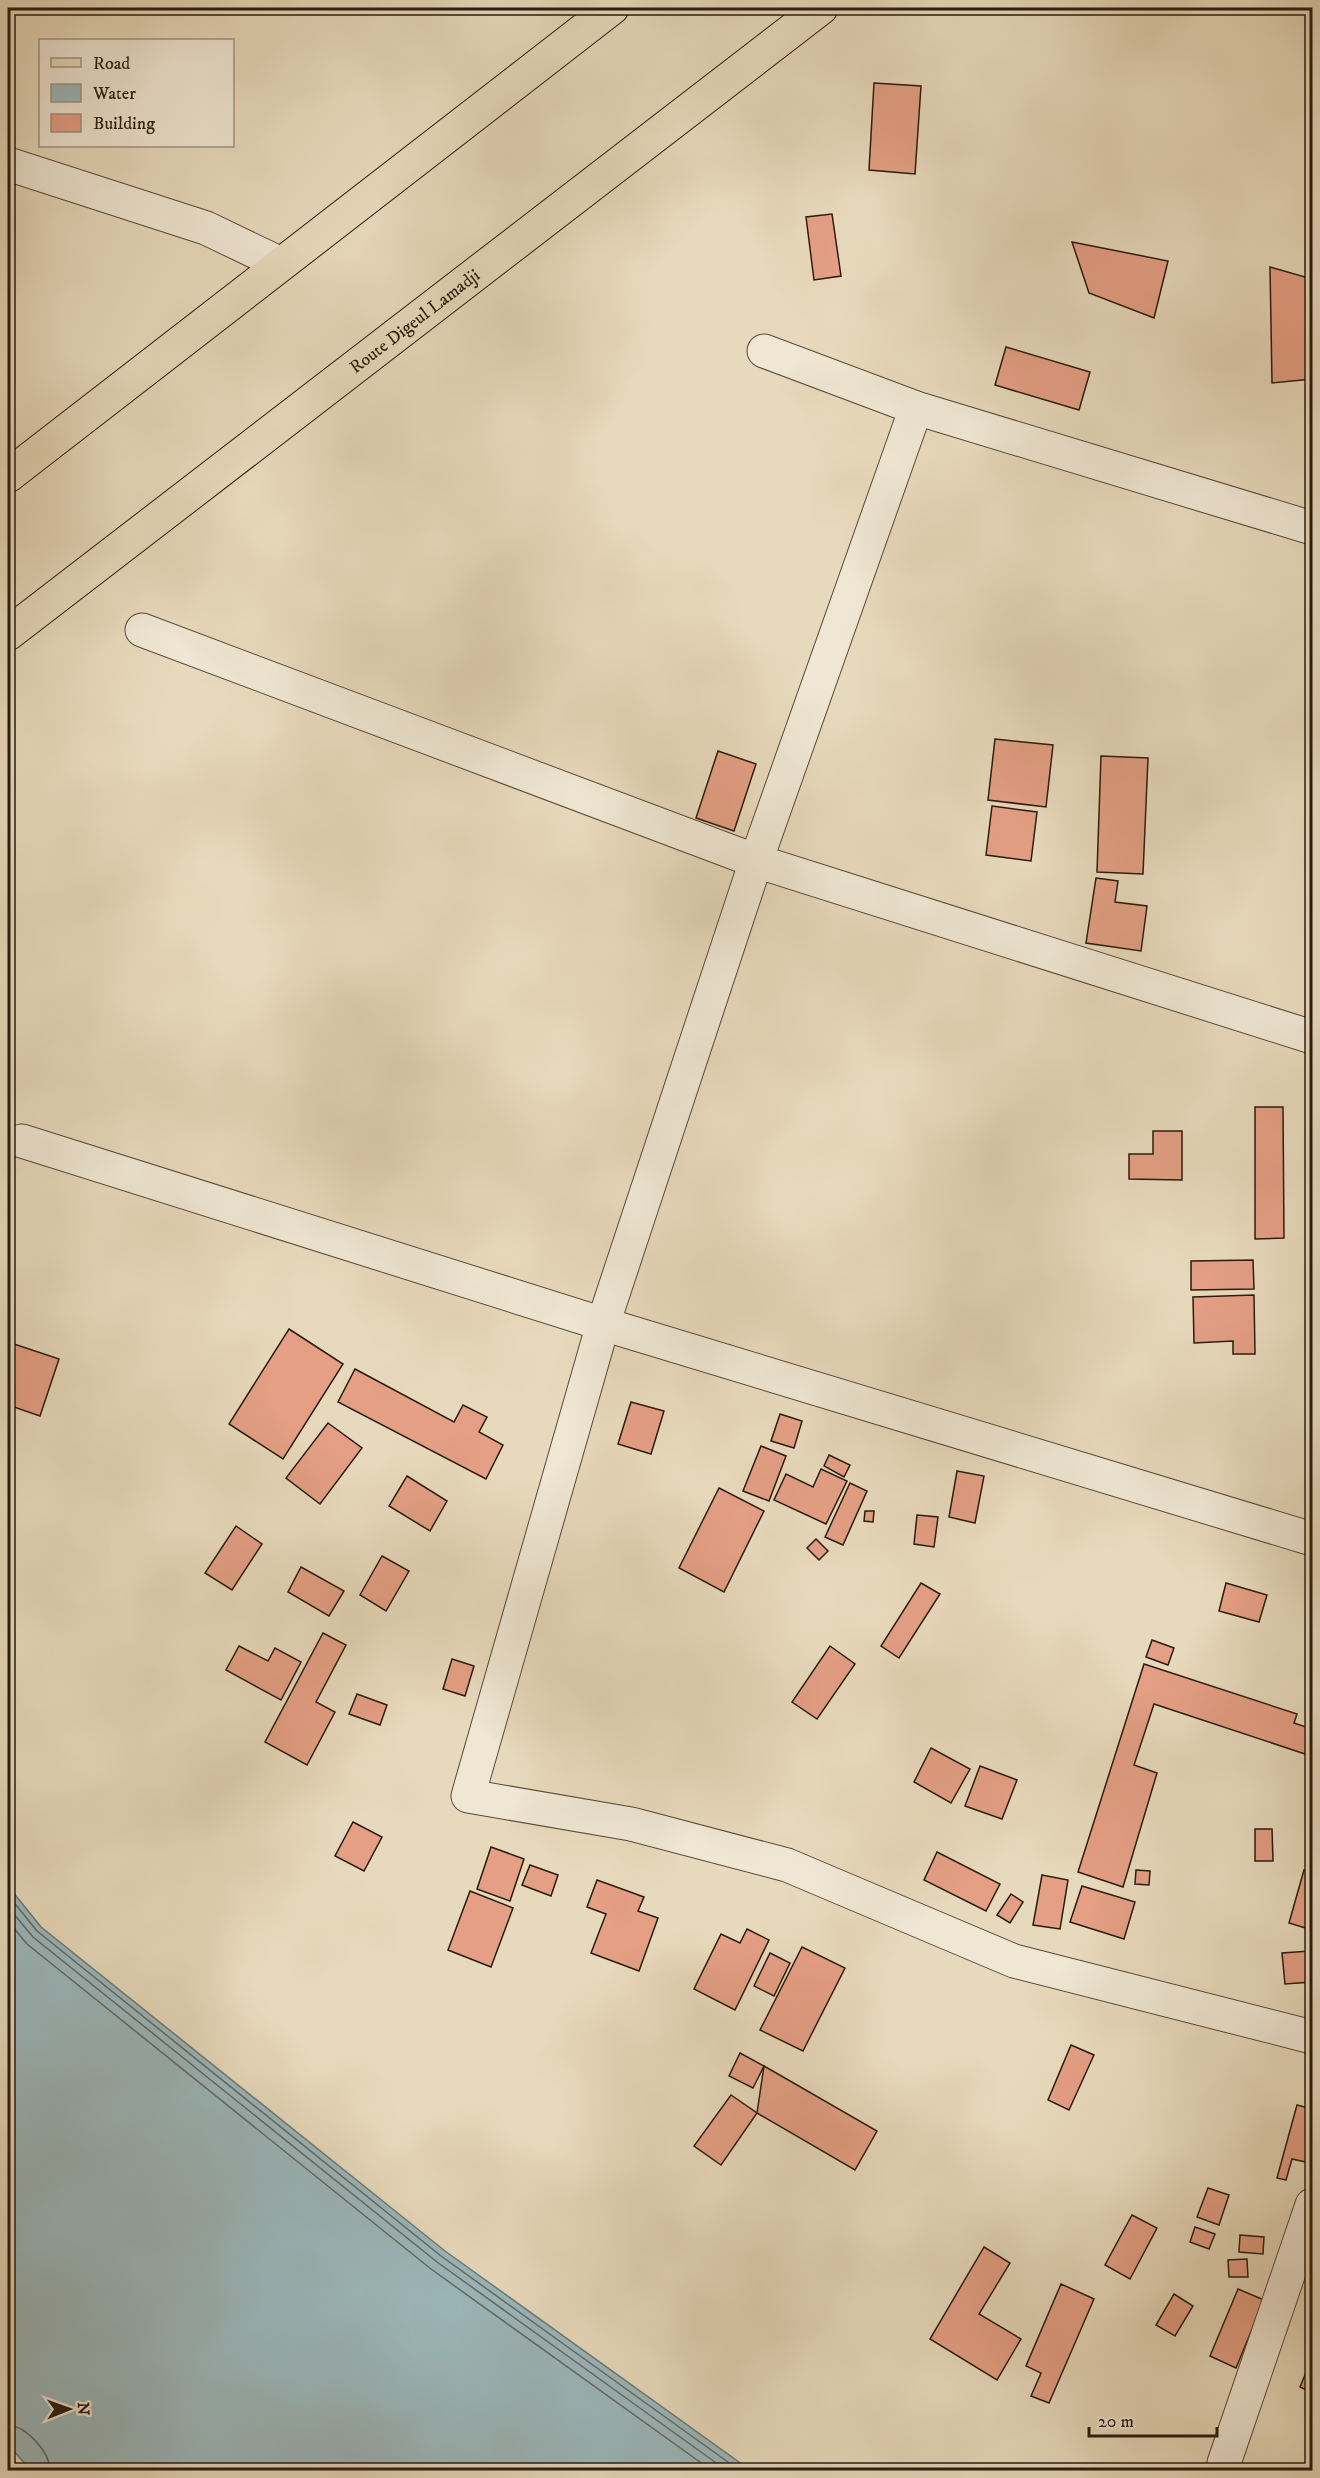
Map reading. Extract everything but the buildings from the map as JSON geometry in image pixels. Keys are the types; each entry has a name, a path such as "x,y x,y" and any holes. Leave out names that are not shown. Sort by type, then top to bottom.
{"main road":[{"path":"8,476 612,8"},
{"name":"Route Digeul Lamadji","path":"8,634 821,8"}],"street":[{"path":"8,164 206,228 281,264"},
{"path":"764,351 916,408 1312,528"},
{"path":"916,408 756,861 603,1323 468,1796 631,1824 787,1865 1014,1961 1312,2037"},
{"path":"142,630 756,861 1312,1037"},
{"path":"22,1140 603,1323 1312,1539"},
{"path":"1224,2463 1312,2205"}],"water":[{"path":"8,1886 41,1927 445,2251 750,2470 31,2470 8,2445"}]}
